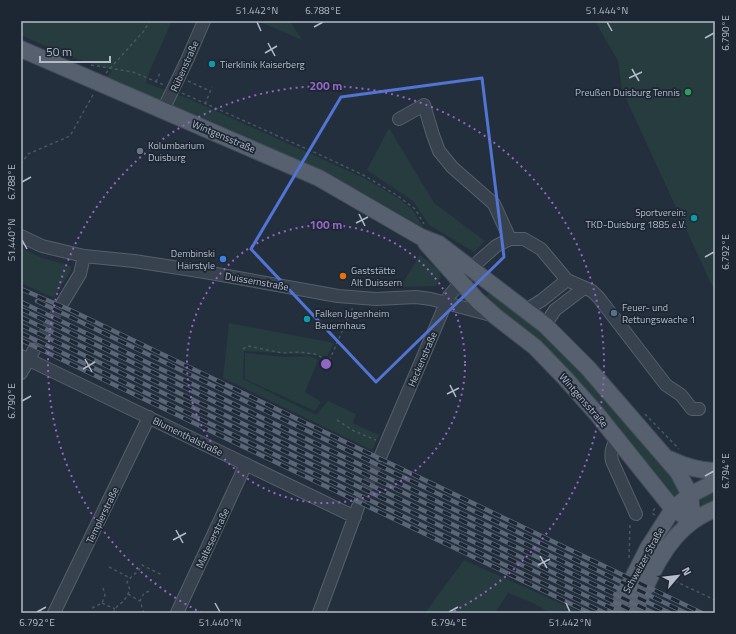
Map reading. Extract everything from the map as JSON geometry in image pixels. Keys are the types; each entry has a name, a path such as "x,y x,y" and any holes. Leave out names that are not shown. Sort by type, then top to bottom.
{"main road":[{"name":"Wintgensstraße","path":"21,49 319,178 425,233 439,244 468,275 495,316 535,347 594,410 673,509 693,520"},
{"name":"Wintgensstraße","path":"425,233 433,250 468,275 526,310 545,325 588,368 668,459 684,482 690,496 693,520"},
{"name":"Wintgensstraße","path":"668,459 701,471 715,471"},
{"name":"Schweizer Straße","path":"615,613 648,548 673,509 690,496 715,482"},
{"name":"Schweizer Straße","path":"634,613 653,571 678,534 693,520 715,509"}],"street":[{"name":"Rübenstraße","path":"164,110 204,21"},
{"path":"399,119 424,105 439,151 452,167 494,204 510,239 524,239 541,249 567,280 592,291 666,385 681,394 692,409 699,409"},
{"name":"Duissernstraße","path":"21,236 42,246 84,256 150,264 338,296 376,299 431,299 495,316"},
{"name":"Heckenstraße","path":"383,449 449,296 482,257 496,246 510,239"},
{"path":"63,302 80,274 84,256"},
{"path":"526,310 542,300 567,280"},
{"path":"545,325 555,310 584,288"},
{"path":"21,373 28,355"},
{"name":"Blumenthalstraße","path":"28,355 149,417 246,464 357,512 318,613"},
{"name":"Templerstraße","path":"54,613 149,417"},
{"path":"617,439 612,445 610,453 636,514"},
{"name":"Malteserstraße","path":"176,613 246,464"}],"path":[{"path":"33,21 40,21"},
{"path":"21,164 28,154 70,136 109,68 143,32 150,21"},
{"path":"90,64 132,72 365,176 398,196 415,209 425,233"},
{"path":"156,82 160,73"},
{"path":"179,77 210,92"},
{"path":"206,104 212,87"},
{"path":"243,349 248,346 282,353 299,352 315,354 329,361 357,298"},
{"path":"643,412 684,453"},
{"path":"337,420 383,449"},
{"path":"629,560 630,522 636,514"},
{"path":"113,613 118,605 124,601 130,590 128,582 130,578 138,572 142,565 162,575"},
{"path":"110,567 130,578"},
{"path":"653,571 715,600"},
{"path":"92,608 102,603 105,594 102,588"},
{"path":"140,601 144,593 150,591"},
{"path":"128,594 140,601 144,613"},
{"path":"102,603 116,609"}],"highlighted area":[{"path":"482,78 504,257 376,382 251,249 341,97"}],"green space":[{"path":"21,21 172,21 150,70 146,83 187,98 364,178 398,198 412,209 424,228 347,184 317,170 105,80 112,70 65,55 21,35"},
{"path":"258,21 290,21 302,40"},
{"path":"595,21 715,21 715,292 622,90 618,61"},
{"path":"389,128 434,203 485,241 474,252 429,225 413,201 367,170"},
{"path":"21,248 42,258 71,266 71,271 54,298 21,283"},
{"path":"420,255 439,270 441,277 436,286 400,287"},
{"path":"492,290 542,329 667,466 682,496 676,500 482,300"},
{"path":"229,323 334,343 327,356 244,351 243,379 316,415 328,401 356,414 353,423 379,435 372,450 223,378"},
{"path":"245,353 285,357 310,356 318,360 305,392 321,402 315,411 245,379"},
{"path":"715,487 715,503 710,505 702,505 699,500 702,495"},
{"path":"464,560 582,613 550,613 533,603 508,593 495,613 425,613"}],"tunnel":[{"path":"34,350 63,302"},
{"path":"358,507 381,455"}],"railway":[{"path":"21,289 68,309 702,613"},
{"path":"37,301 686,613"},
{"path":"21,302 670,613"},
{"path":"21,309 654,613"},
{"path":"21,317 637,613"},
{"path":"21,325 622,613"},
{"path":"21,333 605,613"},
{"path":"21,340 590,613"}],"place":[{"name":"Tierklinik Kaiserberg","path":"212,64"},
{"name":"Preußen Duisburg Tennis","path":"688,92"},
{"name":"Kolumbarium Duisburg","path":"140,151"},
{"name":"Sportverein: TKD-Duisburg 1885 e.V.","path":"694,218"},
{"name":"Dembinski Hairstyle","path":"223,259"},
{"name":"Gaststätte Alt Duissern","path":"343,276"},
{"name":"Feuer- und Rettungswache 1","path":"614,313"},
{"name":"Falken Jugenheim Bauernhaus","path":"307,319"}]}
